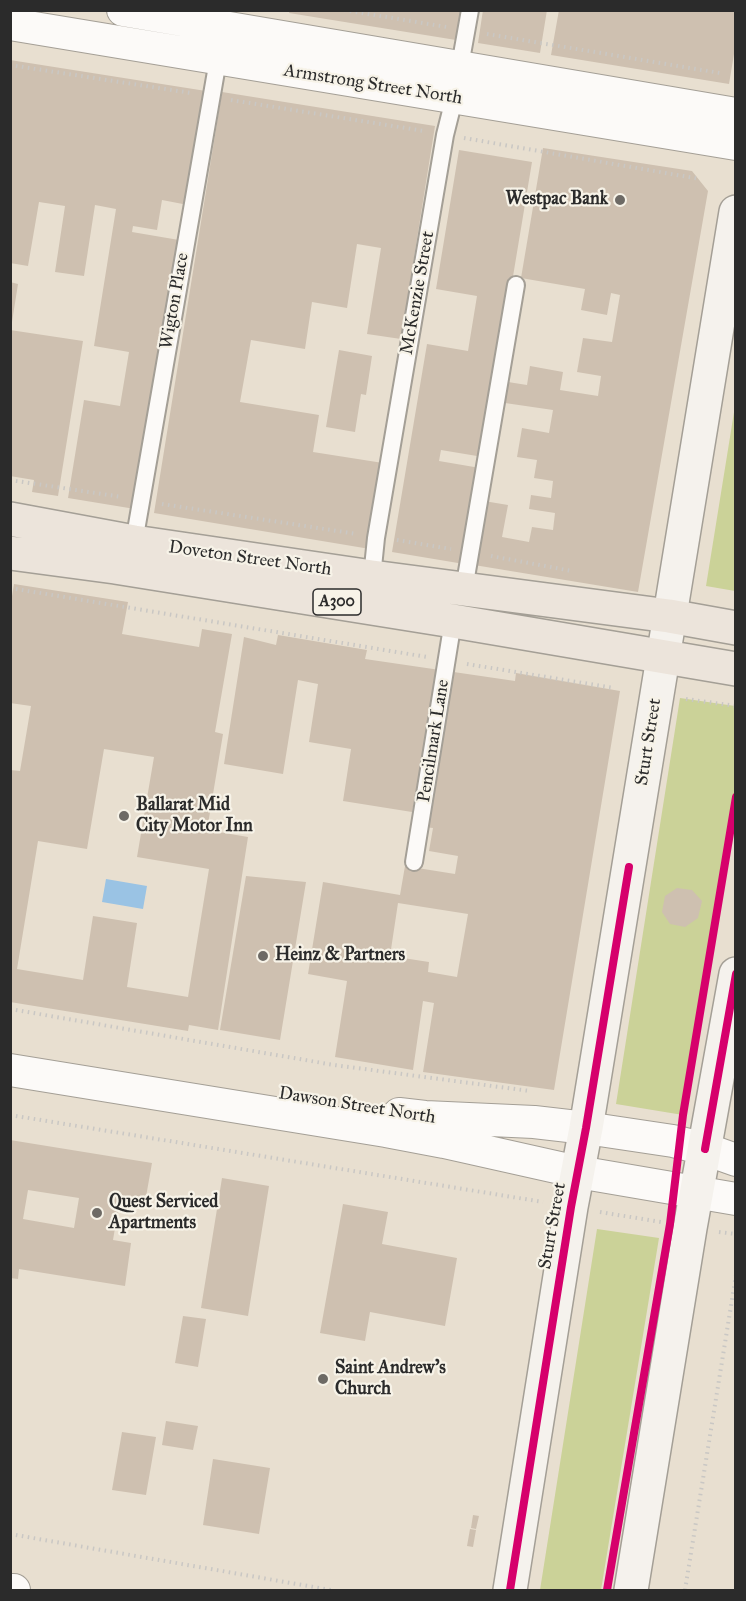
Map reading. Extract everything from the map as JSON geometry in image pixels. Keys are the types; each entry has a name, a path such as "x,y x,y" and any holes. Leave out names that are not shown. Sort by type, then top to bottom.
{"highway":[{"name":"Doveton Street North","path":"10,519 134,542 372,577 669,616"},
{"name":"Doveton Street North","path":"10,553 115,567 662,657"},
{"name":"A300","path":"669,616 735,627"},
{"name":"A300","path":"662,657 735,669"}],"main road":[{"name":"Sturt Street","path":"510,1590 569,1216 586,1128 735,212"},
{"path":"631,1590 735,974"}],"street":[{"name":"Armstrong Street North","path":"123,10 735,114"},
{"name":"Armstrong Street North","path":"10,24 735,144"},
{"path":"218,60 224,27"},
{"name":"Dawson Street North","path":"10,1050 425,1118 534,1122 673,1141 735,1160"},
{"name":"Dawson Street North","path":"10,1070 386,1131 578,1172 735,1199"}],"lane":[{"name":"McKenzie Street","path":"372,577 376,538 445,135 470,10"},
{"name":"Wigton Place","path":"134,542 218,60"},
{"path":"464,589 516,285"},
{"name":"Pencilmark Lane","path":"414,862 453,621"}],"path":[{"path":"344,10 720,73"},
{"path":"10,65 211,96 700,179"},
{"path":"10,480 470,552 574,571"},
{"path":"10,588 614,688"},
{"path":"680,698 735,706"},
{"path":"10,1009 334,1065 539,1092"},
{"path":"10,1114 521,1199"},
{"path":"685,1590 735,1275"},
{"path":"10,1534 331,1590"}],"green space":[{"path":"735,406 735,591 706,586"},
{"path":"680,698 735,706 735,797 683,1115 616,1104"},
{"path":"597,1229 659,1238 601,1590 540,1590"}],"water":[{"path":"106,879 147,886 143,909 102,902"}],"building":[{"path":"290,10 461,10 456,40 289,13"},
{"path":"483,10 547,10 540,53 478,43"},
{"path":"559,10 735,10 735,48 729,84 551,55"},
{"path":"10,60 206,91 188,205 162,200 157,230 133,226 132,232 179,240 135,509 68,498 84,400 120,406 129,352 94,346 116,209 95,205 84,276 55,272 65,206 39,202 28,266 10,263"},
{"path":"222,92 435,126 401,339 367,334 381,248 357,244 347,308 312,302 305,349 251,340 240,402 319,415 313,452 383,463 370,549 154,513"},
{"path":"543,148 692,171 708,191 638,592 468,564 478,500 508,505 502,537 529,542 532,527 553,530 555,513 529,509 531,495 551,498 553,481 534,478 537,460 517,457 522,428 549,433 553,410 505,403 508,382 527,385 530,366 563,372 560,390 598,396 601,376 577,372 583,338 612,342 620,295 611,293 607,315 581,310 585,289 521,278"},
{"path":"459,150 532,162 483,457 441,450 439,461 480,468 464,564 392,552 427,344 468,351 477,296 436,289"},
{"path":"10,282 18,284 12,322 10,322"},
{"path":"10,330 83,341 58,496 32,492 34,480 10,476"},
{"path":"339,350 372,356 366,395 361,394 355,432 326,427"},
{"path":"14,584 128,602 122,634 199,647 202,629 232,634 215,732 223,734 207,830 248,837 218,1030 189,1025 188,1031 10,1002 10,770 20,771 31,706 10,703 10,608","holes":["104,749 154,757 137,857 209,869 188,997 127,987 137,923 93,916 83,980 17,969 38,841 87,849"]},
{"path":"278,635 367,650 365,659 515,681 516,673 620,691 554,1090 423,1072 434,1003 423,1001 413,1070 335,1057 347,981 308,974 323,882 400,895 405,866 455,874 458,856 429,851 433,828 424,827 429,720 412,812 343,801 351,749 309,742 318,684 298,680 283,774 224,764 244,637 276,645","holes":["398,903 468,914 457,977 428,972 429,962 390,956"]},
{"name":"Heinz & Partners","path":"246,876 306,882 280,1040 220,1030"},
{"path":"677,888 692,890 702,901 698,918 685,927 670,924 662,912 665,896"},
{"name":"Quest Serviced Apartments","path":"10,1140 152,1163 144,1208 119,1204 113,1240 131,1243 125,1286 19,1269 18,1279 10,1278","holes":["28,1190 79,1198 74,1228 23,1219"]},
{"path":"222,1178 269,1186 248,1316 201,1308"},
{"path":"343,1204 388,1212 382,1244 457,1258 445,1326 370,1312 365,1341 320,1333"},
{"path":"183,1316 206,1319 198,1367 175,1363"},
{"path":"166,1421 198,1426 193,1450 162,1445"},
{"path":"122,1432 156,1437 146,1495 112,1490"},
{"path":"213,1459 270,1468 259,1534 203,1525"},
{"path":"473,1515 479,1516 476,1529 471,1528"},
{"path":"470,1529 476,1530 473,1547 467,1546"}],"cycle path":[{"path":"607,1590 670,1224 683,1115 736,797"},
{"path":"510,1590 571,1207 629,867"},
{"path":"705,1149 736,974"}],"place":[{"name":"Westpac Bank","path":"620,200"},
{"name":"Ballarat Mid City Motor Inn","path":"124,816"},
{"name":"Heinz & Partners","path":"263,956"},
{"name":"Quest Serviced Apartments","path":"97,1213"},
{"name":"Saint Andrew's Church","path":"323,1379"}]}
